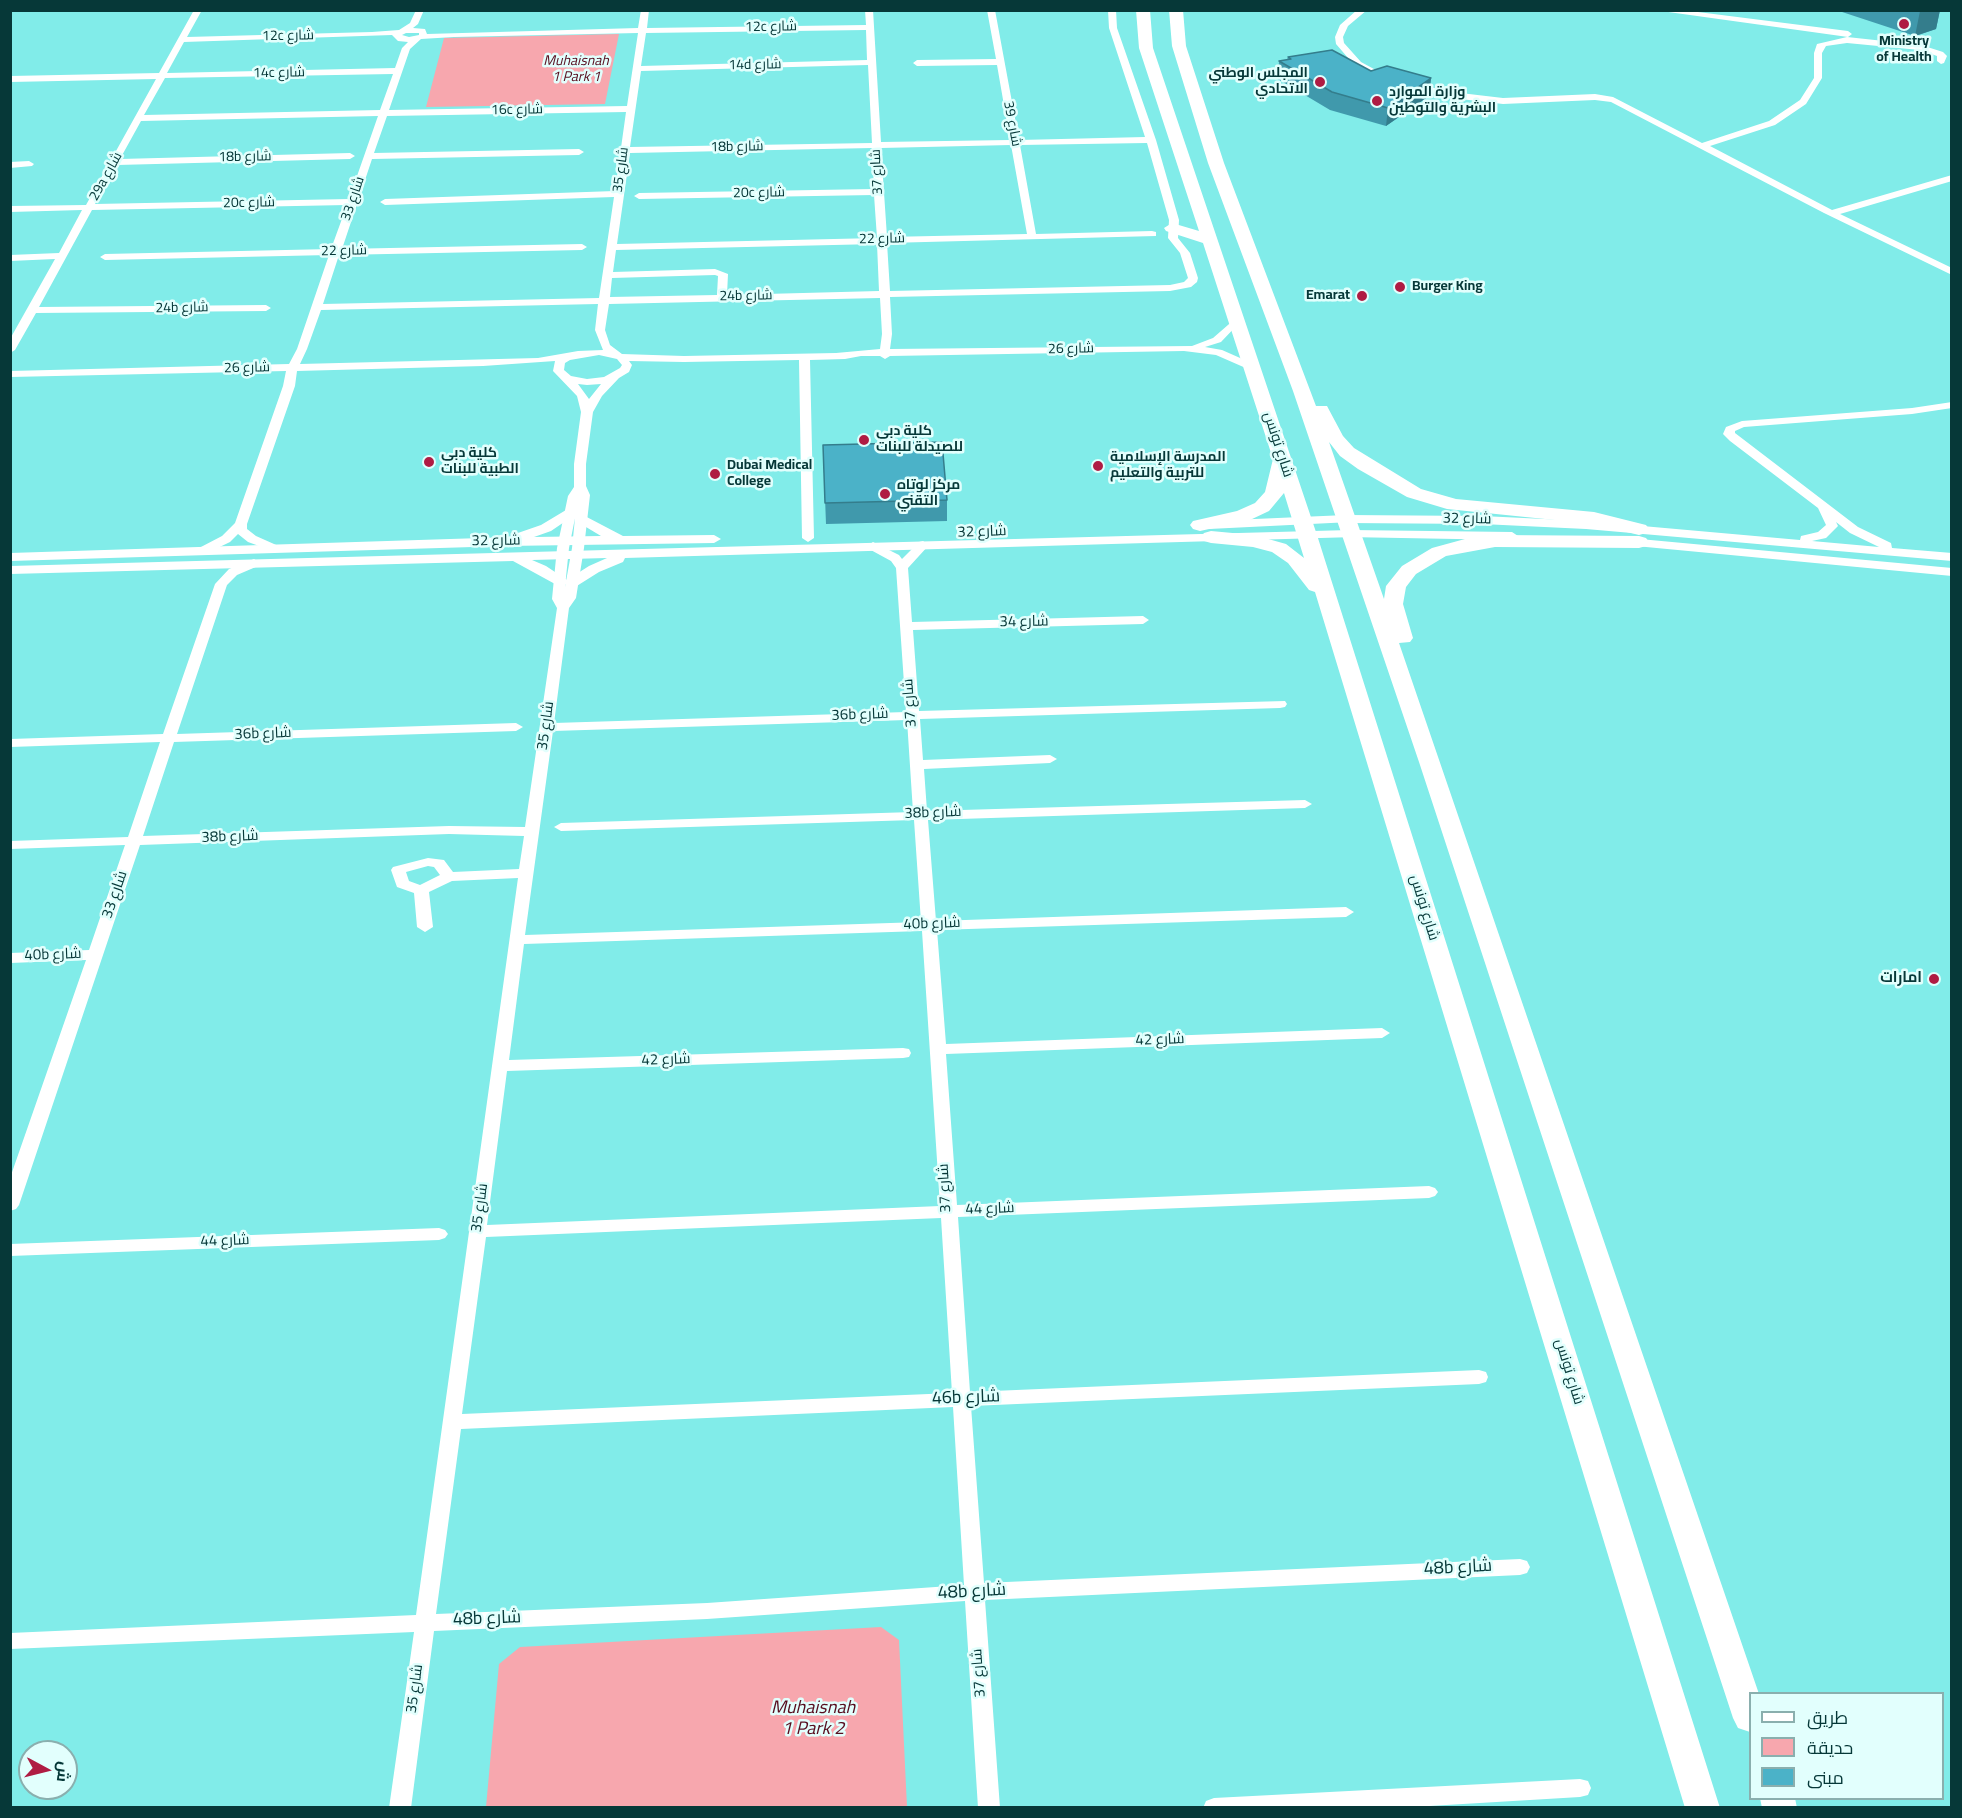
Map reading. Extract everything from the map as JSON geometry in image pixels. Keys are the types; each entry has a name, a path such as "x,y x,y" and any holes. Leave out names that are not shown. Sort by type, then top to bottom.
{"main road":[{"name":"شارع تونس","path":"1143,10 1146,48 1305,528 1703,1808"},
{"path":"1176,10 1179,46 1216,163 1302,390 1430,762 1749,1715"},
{"path":"1177,233 1209,240"},
{"path":"1302,390 1317,404 1335,438 1347,452 1414,493 1454,505 1594,518 1639,536"},
{"path":"1206,531 1262,507 1274,493 1281,459"},
{"path":"1206,531 1254,541 1288,553 1301,565 1326,600"},
{"path":"1430,762 1432,747 1429,716 1393,604 1396,586 1402,578 1419,563 1439,552 1480,542 1639,536"}],"street":[{"name":"29a شارع","path":"10,363 13,347 198,10"},
{"name":"شارع 35","path":"600,330 645,10"},
{"name":"شارع 37","path":"868,10 889,354"},
{"name":"شارع 39","path":"991,10 1032,237"},
{"path":"1104,10 1106,22 1113,28"},
{"path":"1112,10 1113,28 1151,140 1177,233"},
{"path":"1363,10 1344,25 1339,38 1340,44 1358,64 1390,80"},
{"path":"1658,10 1944,46"},
{"name":"شارع 33","path":"418,15 421,35"},
{"name":"شارع 33","path":"240,524 289,386 295,380 296,368 303,355 302,349 316,307 398,72 402,38 418,15"},
{"name":"12c شارع","path":"183,38 372,35 402,38 454,34 870,27"},
{"path":"402,38 421,35"},
{"path":"1698,145 1729,138 1772,123 1803,102 1818,78 1818,53 1820,46 1824,44 1847,40 1914,48 1933,53 1942,65 1950,69"},
{"path":"917,63 999,62"},
{"name":"14d شارع","path":"637,68 872,63"},
{"name":"14c شارع","path":"10,79 398,72"},
{"path":"1404,84 1452,95 1494,100 1607,101 1629,109 1952,272"},
{"name":"16c شارع","path":"140,116 631,109"},
{"name":"18b شارع","path":"625,150 1151,140"},
{"path":"369,156 579,152"},
{"name":"18b شارع","path":"116,160 350,156"},
{"path":"10,165 29,164"},
{"path":"1830,212 1952,178"},
{"name":"20c شارع","path":"639,196 879,192"},
{"path":"385,202 619,196"},
{"name":"20c شارع","path":"10,209 353,202"},
{"name":"24b شارع","path":"316,307 1175,287 1190,284 1193,278 1177,233"},
{"name":"شارع 22","path":"612,247 1152,234"},
{"name":"شارع 22","path":"105,257 582,247"},
{"path":"10,259 63,258"},
{"path":"608,275 714,272 723,274 722,298"},
{"name":"24b شارع","path":"33,312 266,308"},
{"name":"شارع 26","path":"1184,348 1216,340 1236,321"},
{"path":"586,412 582,395 558,371 560,362 576,354 594,340 600,330"},
{"path":"600,330 605,346 627,365 618,376"},
{"name":"شارع 26","path":"10,374 538,361 599,352 619,356 700,359 1184,348 1218,352 1252,367"},
{"path":"804,356 808,538"},
{"name":"شارع 26","path":"483,363 534,368 565,377 597,381 650,366 700,359"},
{"name":"شارع 35","path":"400,1808 563,608 570,598 566,582 570,548 576,514 584,495 580,486 580,464 586,412 597,394 618,376"},
{"path":"1928,555 1873,541 1854,530 1752,451 1742,436 1748,429 1952,405"},
{"path":"1777,541 1813,538 1829,531 1832,526 1831,520 1820,504"},
{"path":"506,542 546,528 576,514 599,530 630,540"},
{"path":"240,524 241,530 252,539 277,548"},
{"path":"240,524 203,557 216,573 221,584 233,572 255,562"},
{"name":"شارع 32","path":"10,557 203,557 255,562 510,558 630,540 1348,527 1486,535 1639,536 1777,541 1952,557"},
{"name":"شارع 32","path":"10,570 203,557 277,548 506,542 640,554 923,545 1206,531"},
{"name":"شارع 32","path":"1639,536 1952,572"},
{"path":"420,559 445,553 728,544 751,539"},
{"path":"873,546 895,558 902,568 907,558 923,545"},
{"path":"510,558 541,569 566,582 606,564 640,554"},
{"name":"شارع 37","path":"902,568 938,1049 947,1212 962,1399 989,1808"},
{"name":"شارع 33","path":"10,1205 221,584"},
{"name":"شارع 34","path":"906,626 1143,620"},
{"name":"36b شارع","path":"547,727 1280,704"},
{"name":"36b شارع","path":"10,743 516,727"},
{"path":"916,765 1050,759"},
{"name":"38b شارع","path":"561,827 919,814 1305,804"},
{"name":"38b شارع","path":"10,845 533,827"},
{"path":"450,877 439,863 418,863 398,870 402,884 421,890 450,877 526,873"},
{"path":"421,890 425,927"},
{"name":"40b شارع","path":"518,940 1346,912"},
{"name":"40b شارع","path":"10,958 95,955"},
{"name":"شارع 42","path":"938,1049 1382,1033"},
{"name":"شارع 42","path":"501,1066 903,1053"},
{"name":"شارع 44","path":"478,1231 1429,1192"},
{"name":"شارع 44","path":"10,1250 439,1234"},
{"name":"46b شارع","path":"452,1422 1479,1377"},
{"name":"48b شارع","path":"10,1641 707,1611 975,1592 1520,1567"},
{"path":"1214,1808 1580,1788"}],"green space":[{"name":"Muhaisnah 1 Park 1","path":"619,34 605,104 426,107 444,38"},
{"name":"Muhaisnah 1 Park 2","path":"881,1627 899,1640 907,1807 486,1807 499,1664 520,1647"}],"building":[{"path":"1332,50 1371,71 1387,66 1431,78 1388,108 1332,92 1279,61 1291,59 1288,57"},
{"name":"مركز لوتاه التقني","path":"942,442 947,500 825,503 823,445"}],"place":[{"name":"Ministry of Health","path":"1904,24"},
{"name":"المجلس الوطني الاتحادي","path":"1320,82"},
{"name":"وزارة الموارد البشرية والتوطين","path":"1377,101"},
{"name":"Burger King","path":"1400,287"},
{"name":"Emarat","path":"1362,296"},
{"name":"كلية دبي للصيدلة للبنات","path":"864,440"},
{"name":"كلية دبي الطبية للبنات","path":"429,462"},
{"name":"المدرسة الإسلامية للتربية والتعليم","path":"1098,466"},
{"name":"Dubai Medical College","path":"715,474"},
{"name":"مركز لوتاه التقني","path":"885,494"},
{"name":"امارات","path":"1934,979"}]}
